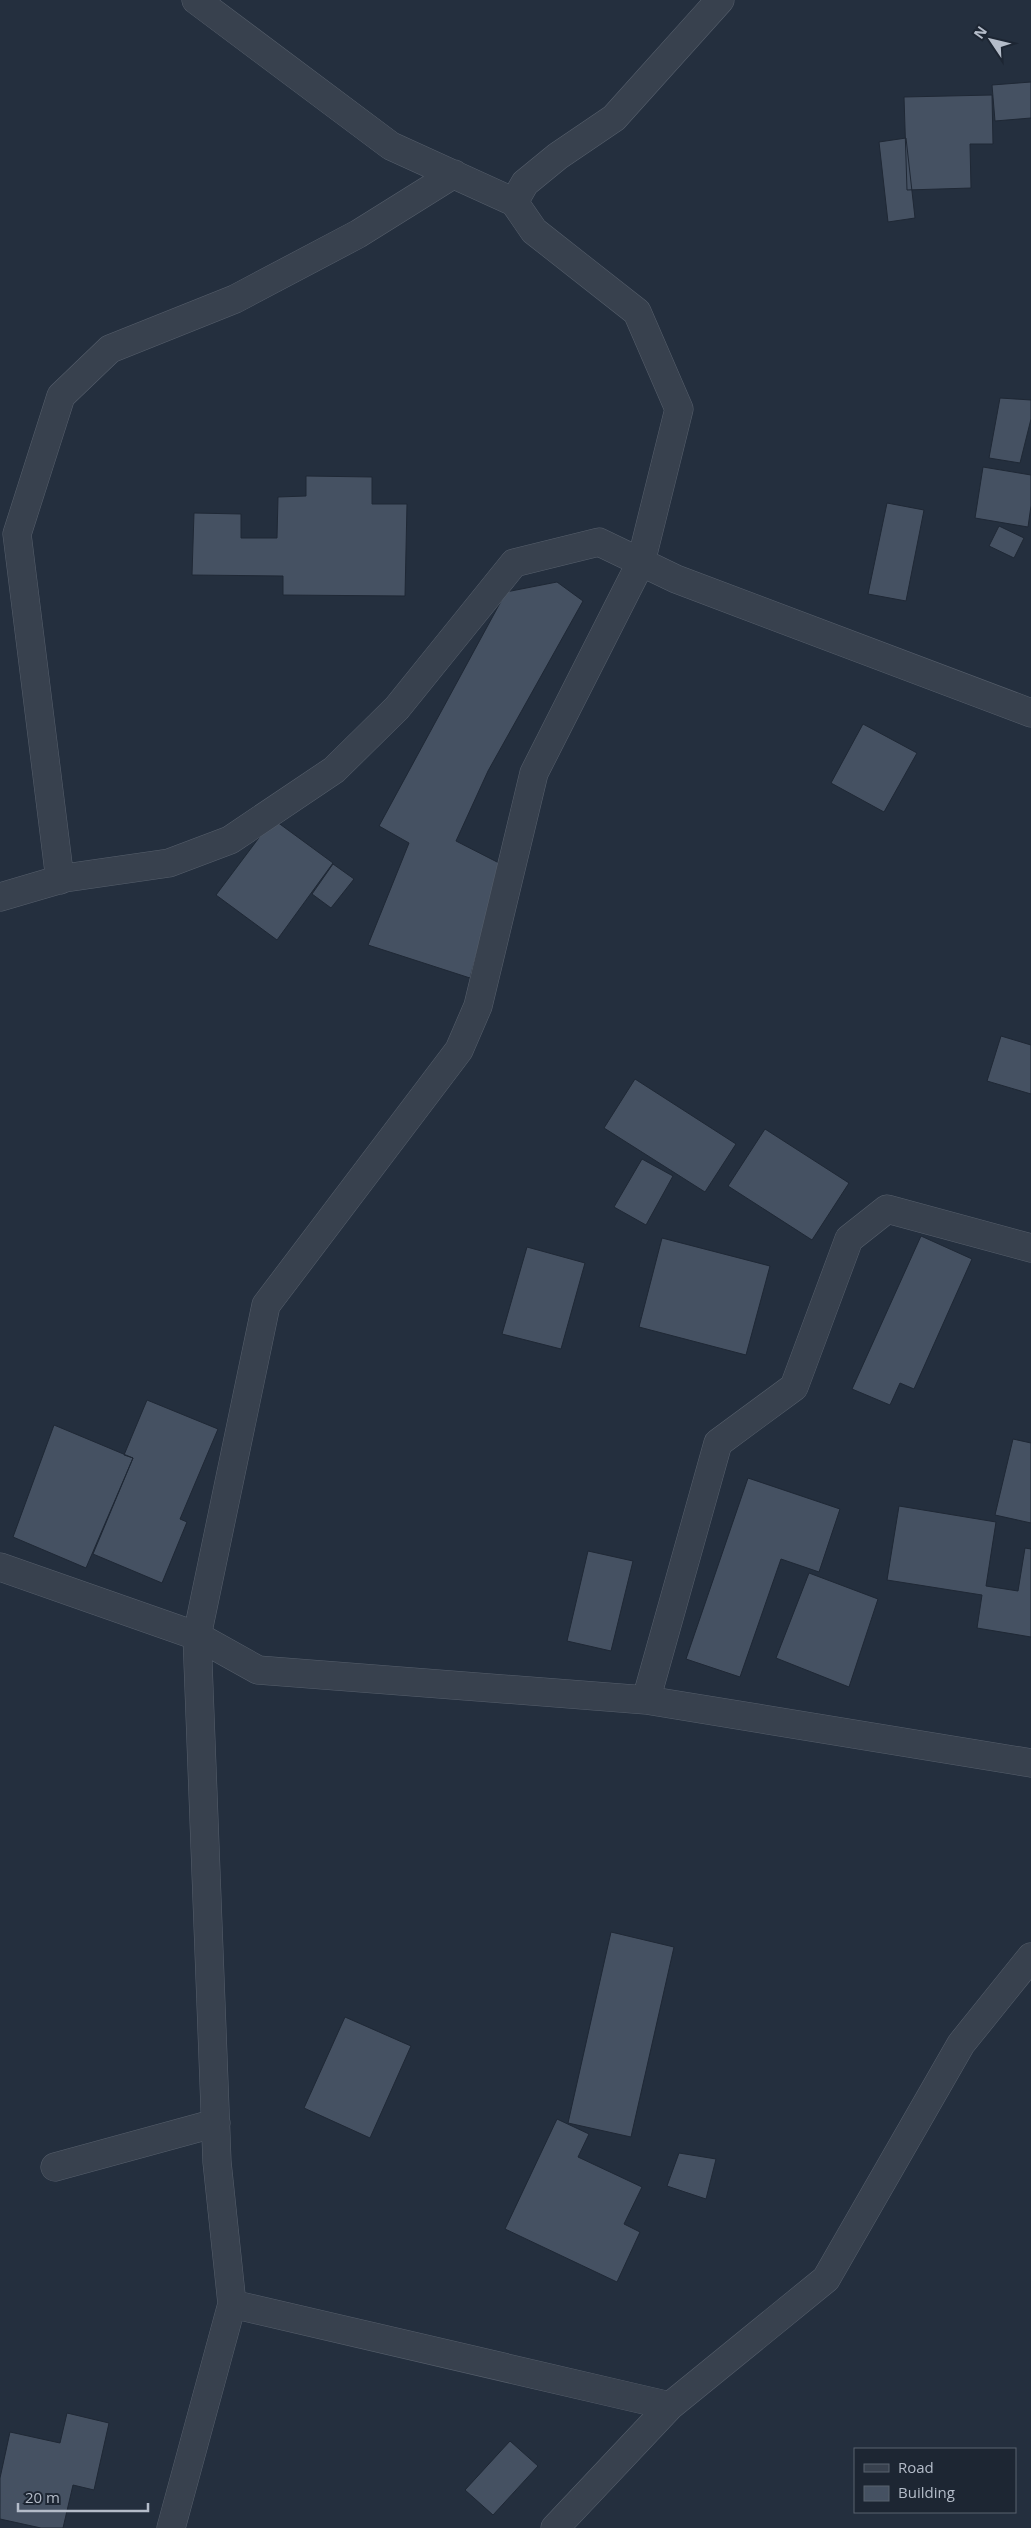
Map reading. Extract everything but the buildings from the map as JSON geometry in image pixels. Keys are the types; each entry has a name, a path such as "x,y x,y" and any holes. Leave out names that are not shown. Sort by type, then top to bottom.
{"street":[{"path":"171,2528 232,2304 217,2162 196,1636 266,1305 459,1050 478,1006 534,773 641,562 680,409 637,312 534,231 514,202 391,146 196,0"},
{"path":"514,202 525,183 551,161 614,118 720,0"},
{"path":"60,880 17,534 61,396 110,349 235,299 358,234 454,174"},
{"path":"0,897 60,880 169,863 230,840 334,770 397,708 514,563 599,542 676,580 1031,713"},
{"path":"646,1700 718,1443 794,1387 849,1239 887,1209 1031,1248"},
{"path":"0,1567 196,1636 258,1670 646,1700 1031,1763"},
{"path":"555,2528 670,2406 826,2279 961,2044 1031,1957"},
{"path":"55,2167 216,2123"},
{"path":"232,2304 670,2406"}]}
